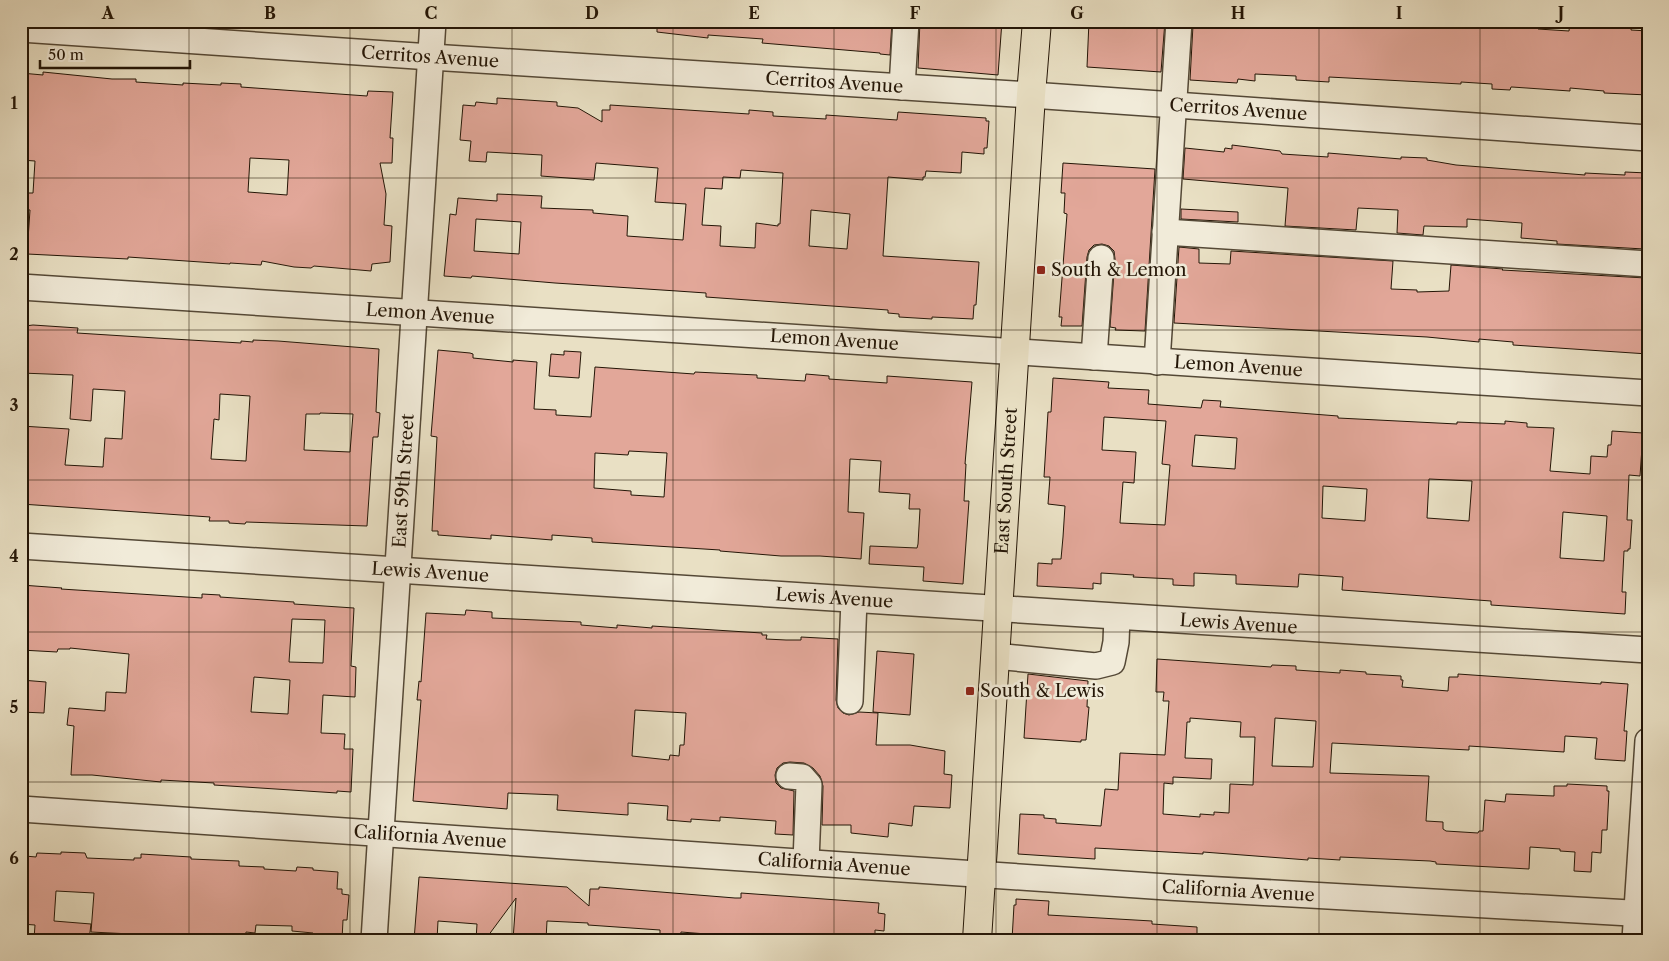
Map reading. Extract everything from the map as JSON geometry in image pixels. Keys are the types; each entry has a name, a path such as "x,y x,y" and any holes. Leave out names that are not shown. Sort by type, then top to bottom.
{"main road":[{"name":"East South Street","path":"977,940 1037,21"}],"street":[{"name":"East 59th Street","path":"374,940 433,21"},
{"path":"902,87 906,21"},
{"path":"1156,362 1179,21"},
{"name":"Cerritos Avenue","path":"21,29 1031,95 1648,138"},
{"path":"1165,232 1648,264"},
{"path":"1094,357 1101,258"},
{"name":"Lemon Avenue","path":"21,287 1648,393"},
{"name":"Lewis Avenue","path":"21,546 1648,650"},
{"path":"850,701 854,600"},
{"path":"995,656 1096,666 1112,662 1116,642 1117,616"},
{"path":"1635,940 1642,914 1648,741"},
{"path":"789,776 802,777 809,786 806,862"},
{"name":"California Avenue","path":"21,809 1167,887 1642,914"}],"building":[{"path":"657,21 892,21 890,55 762,43 763,39 708,35 708,38 657,32"},
{"path":"920,21 1002,21 998,75 918,68"},
{"path":"1089,21 1165,21 1161,72 1087,67"},
{"path":"1228,21 1259,21 1258,23 1300,25 1300,21 1538,21 1538,29 1569,31 1570,21 1613,24 1614,21 1632,21 1631,30 1648,31 1648,95 1604,93 1604,91 1570,88 1570,91 1512,87 1510,90 1492,89 1492,84 1461,82 1461,84 1329,77 1329,82 1296,80 1296,76 1255,74 1255,81 1238,79 1237,83 1190,80 1193,25 1228,27"},
{"path":"43,72 112,79 136,79 136,82 183,85 183,83 241,84 241,87 367,96 368,91 393,92 390,138 393,138 392,163 380,163 386,194 384,225 392,226 390,262 372,264 371,271 314,266 311,268 294,267 262,261 261,265 128,257 128,259 27,254 30,210 21,209 21,193 33,193 35,161 21,160 21,73 43,75","holes":["250,158 289,160 287,195 248,192"]},
{"path":"497,98 557,102 557,106 578,108 602,122 602,110 610,110 610,105 749,114 749,110 773,112 773,116 826,119 826,115 897,120 898,112 986,118 986,121 989,121 987,148 984,148 984,154 962,152 961,173 926,171 923,180 888,177 883,256 979,262 976,305 974,305 973,319 899,317 899,314 888,313 888,310 706,297 706,293 472,276 471,278 444,276 450,214 456,215 458,198 497,201 497,194 542,196 541,208 593,210 593,213 628,216 627,236 683,240 686,204 655,202 658,168 596,163 594,180 541,176 542,155 487,152 486,162 469,161 471,141 460,140 463,105 475,106 476,102 497,104","holes":["741,170 783,173 780,224 778,226 756,223 755,248 720,246 721,226 702,225 705,188 722,189 723,177 740,178","811,210 850,214 847,249 809,246","476,219 521,222 519,254 474,251"]},
{"path":"1232,145 1280,151 1282,154 1328,157 1328,153 1401,159 1401,157 1427,158 1427,160 1456,165 1585,175 1585,173 1625,175 1625,172 1648,173 1648,216 1646,218 1644,249 1557,244 1557,241 1521,238 1522,223 1467,219 1467,227 1424,226 1423,235 1397,233 1398,210 1358,208 1356,230 1285,226 1288,188 1183,179 1185,148 1224,152 1225,148 1232,149"},
{"path":"1063,163 1155,169 1145,331 1115,330 1116,328 1110,327 1115,259 1114,251 1109,246 1102,244 1094,245 1089,250 1087,257 1082,326 1061,326 1062,317 1059,317 1067,214 1064,213 1065,193 1061,193"},
{"path":"1181,209 1238,212 1238,222 1181,219"},
{"path":"1179,247 1199,249 1199,263 1230,264 1231,251 1393,261 1391,289 1417,290 1417,292 1449,291 1451,265 1502,270 1646,278 1643,321 1648,321 1648,354 1513,345 1513,342 1479,339 1479,342 1427,337 1174,323"},
{"path":"25,326 78,328 77,333 241,343 241,341 253,342 253,340 278,341 379,349 376,412 380,413 378,437 373,437 367,526 229,523 229,521 209,521 210,517 21,504 21,426 69,429 65,465 103,467 105,438 122,439 125,391 93,389 91,421 70,419 73,375 21,373 21,332 25,332","holes":["220,394 250,396 246,461 211,459 214,419 219,420","306,414 353,414 350,452 304,450"]},
{"path":"438,350 470,353 473,354 473,358 537,362 534,409 556,410 556,415 591,417 595,367 694,374 695,372 757,375 757,378 805,381 806,374 829,376 829,379 887,383 887,376 972,382 965,464 964,501 969,501 963,584 923,581 924,567 869,564 870,546 917,548 918,544 920,509 909,509 910,494 879,492 881,461 850,459 848,512 864,513 861,559 781,556 592,542 592,538 552,535 552,540 491,535 491,539 438,535 438,531 432,531 437,437 431,436","holes":["629,451 667,453 664,497 631,495 631,491 594,488 595,453 628,455"]},
{"path":"564,351 581,352 579,378 549,376 551,354 564,355"},
{"path":"1053,378 1109,382 1108,388 1149,390 1148,404 1201,408 1203,400 1221,401 1220,407 1338,416 1338,418 1457,424 1457,422 1505,424 1505,421 1527,423 1527,427 1554,428 1550,471 1590,474 1591,456 1607,457 1608,445 1611,445 1612,431 1643,433 1640,476 1629,475 1627,520 1632,520 1630,549 1624,551 1622,592 1626,592 1625,614 1491,605 1491,601 1342,590 1343,577 1299,574 1298,587 1236,584 1236,575 1194,573 1194,586 1173,585 1173,579 1101,573 1101,584 1093,583 1093,589 1037,586 1038,563 1052,564 1052,559 1061,559 1063,537 1065,506 1048,504 1050,477 1044,477 1048,412 1051,412","holes":["1104,417 1166,421 1162,464 1170,465 1165,525 1120,523 1123,482 1134,483 1136,452 1102,450","1195,435 1237,438 1235,469 1192,466","1429,479 1472,481 1469,521 1427,518","1323,486 1367,489 1365,521 1322,518","1563,512 1607,516 1604,561 1560,558"]},
{"path":"21,585 202,598 202,594 220,595 220,597 354,608 351,666 356,667 355,697 323,695 321,733 345,734 344,749 353,749 351,792 337,791 337,793 214,785 214,783 161,780 161,782 92,775 71,775 74,726 67,725 69,708 105,711 106,692 126,693 129,654 70,648 58,649 57,652 21,650","holes":["292,619 325,620 323,663 289,662","254,677 290,680 288,714 251,712"]},
{"path":"466,610 492,612 492,618 581,622 581,625 617,628 617,625 652,628 652,626 762,633 762,635 767,635 766,639 801,640 801,637 838,639 836,700 838,708 843,713 849,715 859,712 878,713 876,745 910,745 945,751 944,774 952,775 950,808 914,806 912,826 889,823 888,837 851,833 851,825 822,825 823,786 820,776 813,768 804,763 790,762 783,763 777,768 775,775 776,783 781,788 794,791 793,835 775,834 776,821 720,817 720,821 691,819 691,822 667,820 668,806 628,803 628,815 557,810 558,795 508,793 507,809 413,801 421,700 417,700 419,681 421,682 426,613 465,615","holes":["635,710 686,713 684,745 680,745 679,756 670,755 669,760 632,756"]},
{"path":"877,651 914,654 910,715 873,712"},
{"path":"1157,659 1271,667 1272,665 1296,666 1296,670 1340,673 1340,670 1366,672 1366,674 1401,676 1401,680 1403,680 1402,687 1448,691 1449,677 1458,677 1458,674 1601,684 1601,682 1628,684 1624,731 1627,731 1625,761 1595,759 1597,738 1565,736 1564,752 1469,746 1469,750 1332,743 1330,773 1429,776 1426,821 1443,822 1443,829 1446,831 1478,833 1483,831 1485,800 1505,802 1506,794 1554,796 1554,786 1567,786 1567,784 1607,786 1607,791 1609,791 1607,830 1602,830 1601,853 1592,852 1591,872 1574,871 1575,852 1530,847 1529,869 1436,864 1436,862 1430,861 1340,857 1340,860 1308,858 1308,860 1203,852 1203,854 1095,848 1095,859 1018,854 1020,814 1044,815 1044,818 1056,819 1056,823 1101,826 1105,789 1118,790 1120,753 1165,755 1169,701 1163,701 1164,692 1156,692","holes":["1190,718 1241,722 1240,737 1255,737 1253,785 1230,784 1229,813 1214,812 1214,815 1200,814 1200,817 1163,814 1164,783 1173,784 1173,777 1211,779 1212,759 1185,758 1187,722 1190,722","1275,718 1316,721 1313,767 1272,766"]},
{"path":"1028,674 1088,681 1087,707 1089,707 1086,740 1081,740 1081,742 1024,738"},
{"path":"21,680 46,682 44,713 21,712"},
{"path":"61,852 85,853 87,858 134,860 134,858 141,858 141,854 191,857 191,859 239,861 239,866 264,867 264,869 296,871 297,867 338,872 337,889 342,889 342,894 349,895 347,920 343,920 342,940 312,940 313,933 292,931 292,926 256,925 255,933 246,932 245,940 130,940 131,934 91,932 94,893 56,891 54,921 91,924 89,940 34,939 35,925 21,924 25,856 36,857 37,853 61,854"},
{"path":"419,877 567,887 589,906 590,889 599,889 599,887 735,898 741,898 741,893 879,903 878,913 885,914 884,931 875,930 875,940 797,940 759,937 759,940 732,940 732,936 681,932 680,940 660,940 660,930 547,921 546,940 513,940 516,898 485,940 476,940 477,924 438,921 437,940 414,940"},
{"path":"1016,899 1049,901 1048,915 1152,921 1152,924 1197,927 1197,940 1012,940"}],"place":[{"name":"South & Lemon","path":"1041,270"},
{"name":"South & Lewis","path":"970,691"}]}
